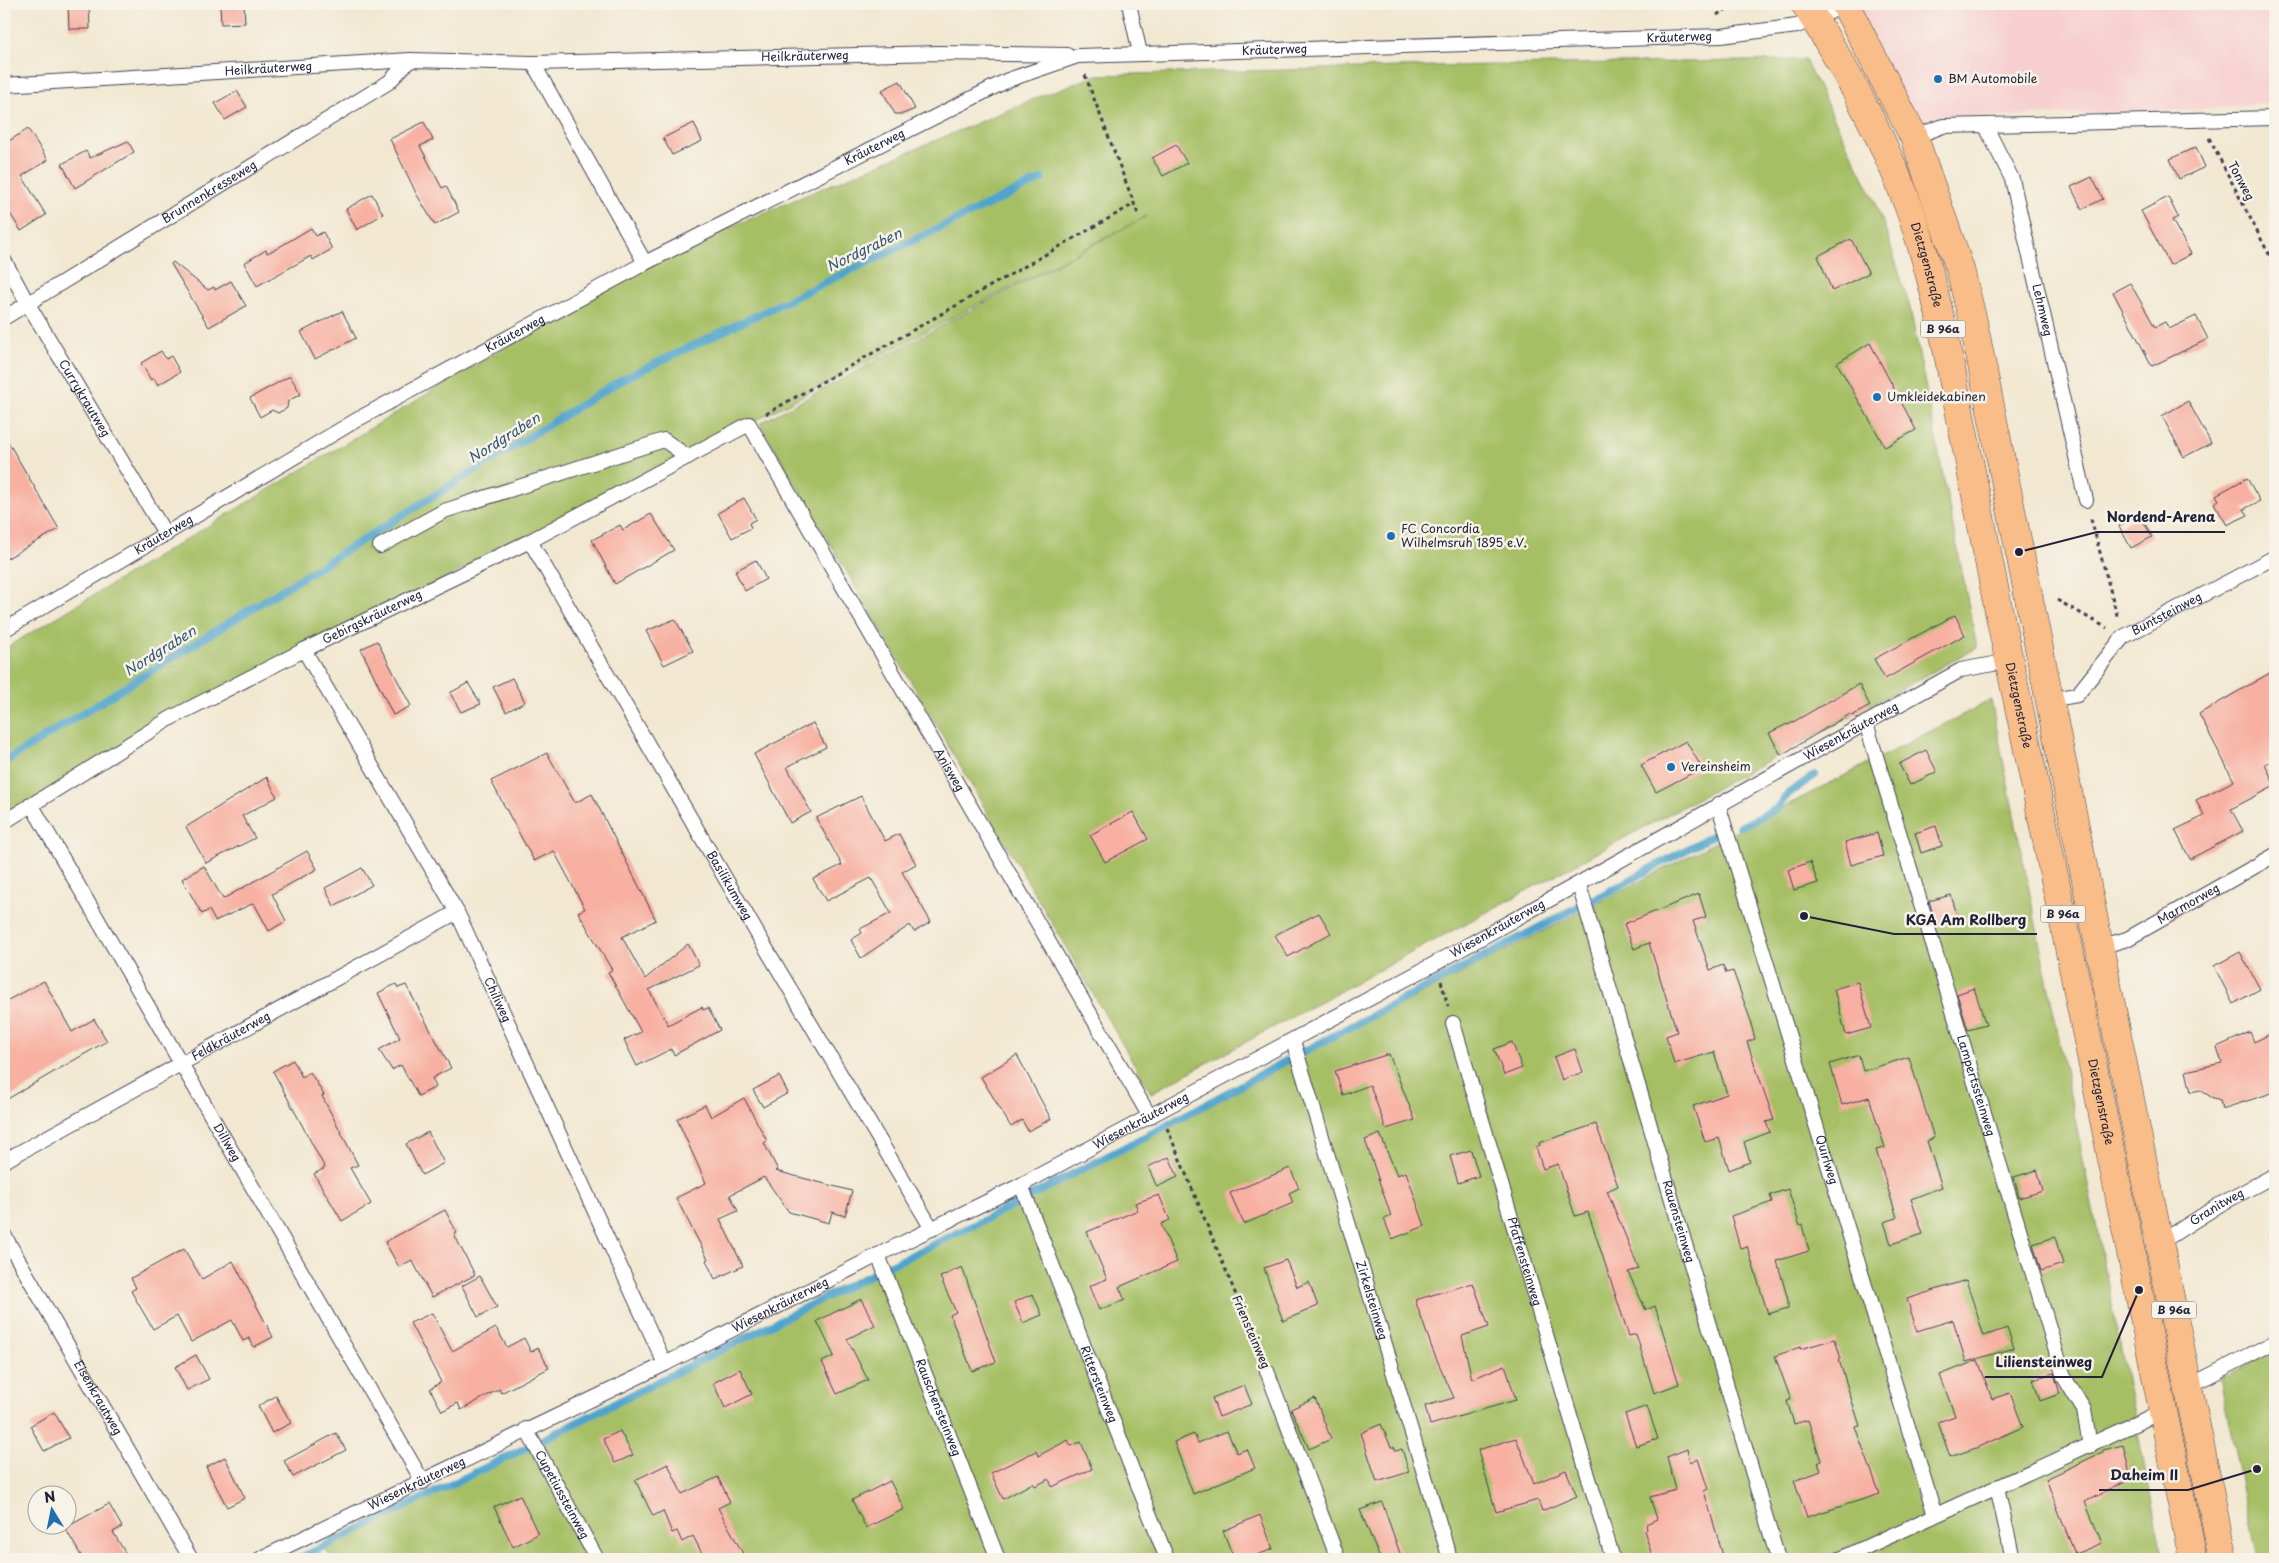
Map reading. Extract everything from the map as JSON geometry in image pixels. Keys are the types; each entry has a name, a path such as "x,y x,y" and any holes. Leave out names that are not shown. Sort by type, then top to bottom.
{"main road":[{"name":"B 96a","path":"1845,4 1914,137 1960,269 1973,321 2161,1242 2223,1559"},
{"name":"Dietzgenstraße","path":"1809,11 1836,55 1881,140 1910,210 1931,278 2079,992 2193,1559"},
{"path":"2009,661 2040,654"},
{"path":"2164,1411 2190,1393"}],"lane":[{"path":"1129,4 1140,53"},
{"name":"Kräuterweg","path":"4,630 360,418 645,263 1008,80 1078,56 1721,36 1797,26 1809,11 1845,4"},
{"name":"Heilkräuterweg","path":"4,85 410,60 533,63 940,53 1078,56"},
{"name":"Brunnenkresseweg","path":"4,318 389,82 410,60"},
{"path":"533,63 645,263"},
{"path":"1914,137 1943,126 2275,118"},
{"name":"Lehmweg","path":"1985,125 2012,178 2086,500"},
{"name":"Currykrautweg","path":"4,260 28,304 166,535"},
{"name":"Gebirgskräuterweg","path":"4,822 171,718 304,650 530,541 749,424"},
{"name":"Anisweg","path":"749,424 1150,1117"},
{"path":"380,546 444,511 664,440 688,456"},
{"name":"Basilikumweg","path":"530,541 756,932 932,1229"},
{"name":"Buntsteinweg","path":"2049,700 2077,695 2123,637 2275,557"},
{"name":"Chiliweg","path":"304,650 457,912 664,1364"},
{"name":"Wiesenkräuterweg","path":"260,1559 423,1482 664,1364 882,1264 932,1229 1293,1041 1579,885 1718,804 1961,670 2009,661"},
{"name":"Lampertssteinweg","path":"1866,723 2064,1377 2084,1410 2090,1446"},
{"name":"Dillweg","path":"31,804 423,1482"},
{"name":"Quirlweg","path":"1718,804 1935,1515"},
{"name":"Marmorweg","path":"2100,947 2127,939 2275,855"},
{"name":"Rauensteinweg","path":"1579,885 1778,1559"},
{"name":"Feldkräuterweg","path":"4,1161 457,912"},
{"name":"Pfaffensteinweg","path":"1453,1023 1613,1559"},
{"name":"Zirkelsteinweg","path":"1293,1041 1450,1559"},
{"name":"Granitweg","path":"2161,1242 2219,1205 2275,1175"},
{"name":"Rittersteinweg","path":"1021,1184 1167,1559"},
{"name":"Eisenkrautweg","path":"4,1235 190,1559"},
{"name":"Rauschensteinweg","path":"882,1264 998,1559"},
{"path":"2190,1393 2275,1342"},
{"name":"Friensteinweg","path":"1267,1371 1338,1559"},
{"path":"1840,1559 2164,1411"},
{"name":"Cupetiussteinweg","path":"526,1430 597,1559"},
{"path":"1997,1487 2013,1559"}],"path":[{"path":"1078,56 1138,214"},
{"name":"Tonweg","path":"2218,158 2275,266"},
{"path":"749,424 1134,204"},
{"path":"2086,500 2123,637"},
{"path":"2057,600 2123,637"},
{"path":"1436,963 1453,1023"},
{"name":"Friensteinweg","path":"1150,1117 1163,1118 1267,1371"}],"shaded area":[{"path":"1856,4 2271,4 2275,102 2194,110 1934,118 1918,124"}],"green space":[{"name":"FC Concordia Wilhelmsruh 1895 e.V.","path":"1805,60 1873,197 1887,234 1910,308 1977,648 1151,1093 760,423 1147,216 749,424 171,718 4,822 4,649 645,263 1041,96 1097,75 1435,66"},
{"path":"1991,700 2163,1559 332,1559 324,1546 980,1222"},
{"path":"2275,1350 2275,1559 2257,1559 2220,1379"}],"building":[{"path":"68,4 89,4 90,29 69,29"},
{"path":"220,4 244,4 245,23 221,24"},
{"path":"900,81 915,109 903,114 895,114 882,90"},
{"path":"237,91 247,107 225,120 215,103"},
{"path":"424,122 433,140 420,146 442,188 446,186 459,212 435,225 417,195 390,139"},
{"path":"694,123 702,141 672,155 663,138"},
{"path":"28,129 48,160 22,176 46,215 21,231 4,204 4,144"},
{"path":"128,141 134,152 75,188 62,164 86,151 90,158"},
{"path":"1176,145 1187,163 1163,176 1152,158"},
{"path":"2196,147 2205,167 2179,179 2170,159"},
{"path":"2092,177 2103,199 2082,209 2071,187"},
{"path":"372,194 383,214 357,230 346,209"},
{"path":"2168,197 2178,217 2172,220 2191,254 2170,265 2141,211"},
{"path":"311,228 316,236 323,232 332,249 313,260 311,256 257,286 244,263 266,250 267,253 276,249"},
{"path":"1851,239 1869,273 1832,291 1818,256"},
{"path":"173,262 208,290 214,287 215,290 231,281 246,306 209,327 171,264"},
{"path":"2130,283 2155,327 2165,322 2169,329 2196,316 2208,339 2152,366 2113,292"},
{"path":"342,311 356,338 315,359 301,332"},
{"name":"Umkleidekabinen","path":"1870,343 1916,430 1885,447 1837,363"},
{"path":"161,351 166,359 171,356 180,372 158,385 154,378 151,380 141,363"},
{"path":"290,376 301,394 288,401 287,408 278,413 272,410 260,417 250,398"},
{"path":"2188,401 2211,443 2184,457 2162,416"},
{"path":"4,435 59,529 4,560"},
{"path":"2247,478 2260,501 2244,509 2248,515 2227,525 2214,503 2219,500 2216,495"},
{"path":"744,498 756,519 749,523 751,528 732,538 718,513"},
{"path":"651,514 674,550 615,584 592,540 620,525 623,530"},
{"path":"2140,515 2152,537 2131,548 2119,526"},
{"path":"756,560 766,579 745,591 735,571"},
{"path":"1955,615 1965,635 1885,679 1874,659"},
{"path":"675,619 693,651 664,665 646,631"},
{"path":"377,641 411,706 393,715 361,649"},
{"path":"2275,670 2275,759 2265,764 2275,786 2231,809 2243,831 2190,859 2175,830 2204,816 2196,800 2234,781 2199,714"},
{"path":"512,678 525,702 506,712 493,687"},
{"path":"468,683 481,704 461,712 450,693"},
{"path":"1859,684 1870,706 1852,716 1850,714 1781,755 1769,733 1788,725"},
{"path":"813,723 826,747 787,767 811,812 790,823 754,754"},
{"name":"Vereinsheim","path":"1686,741 1702,768 1656,792 1641,765"},
{"path":"1926,750 1937,772 1910,785 1899,764"},
{"path":"547,753 575,803 592,794 656,920 622,937 645,979 688,944 699,965 649,990 668,1025 702,1007 703,1010 708,1008 720,1030 674,1055 671,1049 637,1066 624,1040 641,1032 608,972 612,970 578,912 585,909 554,851 534,861 491,781"},
{"path":"267,777 277,797 242,816 255,838 206,863 186,827"},
{"path":"861,796 885,841 899,834 916,864 902,872 931,922 914,932 910,925 861,958 851,940 862,933 860,929 891,913 871,878 826,901 813,879 842,865 816,818"},
{"path":"1133,812 1148,839 1105,862 1090,835"},
{"path":"1936,826 1942,846 1921,853 1915,833"},
{"path":"1877,833 1883,856 1851,865 1845,842"},
{"path":"307,851 317,869 272,894 286,921 269,931 254,903 215,921 209,910 202,914 182,879 204,866 223,899"},
{"path":"1810,862 1818,883 1794,890 1788,870"},
{"path":"362,868 372,885 334,906 325,888"},
{"path":"1699,894 1706,917 1693,921 1710,970 1723,965 1726,973 1733,971 1752,1024 1755,1039 1747,1042 1774,1120 1766,1122 1770,1132 1744,1142 1750,1162 1729,1170 1719,1138 1705,1142 1693,1106 1727,1094 1714,1052 1674,1064 1666,1036 1677,1032 1649,943 1634,949 1624,924"},
{"path":"1951,895 1958,918 1936,924 1929,901"},
{"path":"1319,913 1331,933 1288,957 1275,935"},
{"path":"2240,952 2260,989 2233,1004 2214,966"},
{"path":"44,981 72,1032 94,1019 107,1041 4,1101 4,1002"},
{"path":"1858,982 1871,1028 1846,1035 1834,989"},
{"path":"396,984 398,988 406,985 451,1068 432,1078 436,1087 418,1096 401,1065 392,1070 379,1050 400,1038 378,993"},
{"path":"1974,988 1986,1025 1968,1030 1957,994"},
{"path":"2250,1032 2254,1042 2275,1032 2275,1092 2222,1109 2220,1100 2200,1090 2191,1092 2186,1071 2222,1063 2217,1047"},
{"path":"1512,1042 1522,1068 1504,1075 1494,1049"},
{"path":"1575,1049 1583,1072 1562,1080 1554,1057"},
{"path":"1389,1054 1415,1120 1386,1129 1370,1085 1343,1095 1335,1071"},
{"path":"1017,1055 1051,1119 1028,1131 1022,1120 1011,1127 981,1077"},
{"path":"1859,1055 1863,1071 1909,1057 1934,1138 1927,1141 1942,1187 1911,1199 1923,1234 1891,1244 1884,1222 1897,1218 1876,1150 1885,1148 1869,1097 1842,1105 1830,1064"},
{"path":"293,1060 302,1077 310,1072 324,1095 322,1096 358,1165 350,1168 371,1204 342,1221 314,1174 325,1168 273,1071"},
{"path":"779,1076 788,1093 763,1107 753,1090"},
{"path":"744,1098 767,1141 764,1143 778,1170 776,1171 852,1191 845,1216 832,1212 829,1223 789,1212 764,1177 730,1195 738,1211 720,1219 743,1266 715,1279 706,1260 708,1259 676,1198 706,1183 677,1119 705,1105 711,1117"},
{"path":"1596,1124 1618,1186 1607,1191 1639,1269 1628,1272 1646,1310 1655,1306 1679,1384 1654,1393 1636,1334 1629,1336 1588,1212 1575,1216 1558,1164 1543,1169 1536,1147 1540,1145 1539,1143"},
{"path":"428,1132 444,1163 422,1175 406,1144"},
{"path":"1380,1134 1397,1175 1406,1172 1425,1226 1392,1239 1384,1219 1391,1216 1365,1140"},
{"path":"1471,1150 1479,1176 1458,1183 1450,1156"},
{"path":"1169,1157 1178,1177 1157,1187 1148,1167"},
{"path":"1290,1168 1299,1188 1289,1193 1293,1203 1244,1224 1230,1193"},
{"path":"2037,1170 2043,1191 2019,1198 2014,1177"},
{"path":"1788,1189 1800,1226 1802,1225 1809,1251 1777,1261 1788,1300 1788,1308 1768,1314 1747,1246 1740,1248 1731,1216 1772,1202 1770,1195"},
{"path":"1159,1195 1170,1220 1161,1224 1177,1262 1119,1287 1125,1300 1099,1310 1089,1286 1107,1279 1087,1232 1138,1210 1135,1203"},
{"path":"445,1210 457,1233 454,1234 475,1275 432,1297 412,1260 399,1267 385,1242"},
{"path":"2055,1237 2063,1264 2041,1271 2033,1244"},
{"path":"184,1249 202,1279 233,1261 273,1337 254,1347 249,1338 243,1341 232,1320 191,1342 177,1316 153,1329 131,1291 136,1288 131,1278"},
{"path":"1286,1260 1297,1287 1309,1282 1318,1306 1283,1321 1264,1268"},
{"path":"962,1267 996,1362 972,1371 950,1315 956,1312 940,1277"},
{"path":"480,1276 497,1307 478,1317 462,1286"},
{"path":"1966,1280 1984,1336 2007,1328 2014,1348 1966,1362 1953,1320 1917,1331 1907,1299"},
{"path":"1473,1283 1489,1327 1462,1336 1472,1379 1505,1365 1516,1400 1430,1425 1425,1406 1454,1398 1433,1351 1415,1300"},
{"path":"1033,1294 1042,1315 1023,1323 1014,1302"},
{"path":"861,1299 875,1325 847,1339 868,1380 837,1394 822,1362 834,1356 817,1321"},
{"path":"432,1313 452,1351 496,1328 507,1347 524,1338 531,1352 538,1348 549,1368 501,1393 499,1389 461,1410 458,1403 442,1411 430,1389 441,1382 410,1323"},
{"path":"1835,1339 1841,1359 1839,1360 1860,1426 1855,1427 1880,1494 1807,1517 1794,1481 1821,1471 1818,1463 1821,1461 1808,1420 1794,1424 1787,1401 1791,1400 1775,1356 1800,1347 1800,1349"},
{"path":"196,1355 209,1379 187,1390 175,1367"},
{"path":"1978,1360 1992,1399 2010,1393 2023,1427 1976,1448 1950,1457 1938,1422 1955,1416 1940,1375"},
{"path":"740,1369 752,1394 725,1408 713,1383"},
{"path":"2054,1373 2060,1394 2040,1401 2033,1379"},
{"path":"1244,1385 1252,1404 1219,1417 1212,1398"},
{"path":"276,1396 291,1423 272,1433 258,1406"},
{"path":"1315,1398 1331,1439 1309,1449 1291,1409"},
{"path":"1647,1406 1658,1439 1636,1446 1625,1414"},
{"path":"54,1412 69,1438 44,1451 30,1426"},
{"path":"1381,1424 1391,1447 1394,1447 1396,1451 1402,1449 1409,1472 1377,1482 1361,1433"},
{"path":"620,1431 633,1455 615,1463 603,1439"},
{"path":"1227,1431 1237,1453 1247,1449 1255,1468 1193,1494 1174,1442 1194,1434 1198,1443"},
{"path":"336,1433 346,1450 293,1477 284,1461"},
{"path":"1516,1438 1534,1484 1566,1470 1577,1496 1542,1511 1538,1500 1496,1512 1478,1450"},
{"path":"1068,1440 1071,1446 1081,1442 1092,1469 1052,1487 1049,1479 1035,1486 1033,1483 1003,1499 991,1473 1036,1451 1038,1456"},
{"path":"2123,1445 2131,1478 2085,1502 2102,1543 2075,1554 2046,1479 2103,1452 2103,1450"},
{"path":"1687,1449 1690,1462 1698,1459 1708,1489 1704,1491 1724,1559 1653,1559 1644,1530 1647,1529 1646,1524 1657,1519 1650,1497 1676,1490 1667,1457"},
{"path":"225,1457 245,1498 227,1507 206,1467"},
{"path":"668,1464 682,1494 718,1477 730,1502 718,1508 746,1559 705,1559 693,1536 682,1542 677,1531 672,1533 663,1511 653,1516 635,1480"},
{"path":"890,1481 904,1509 866,1528 852,1500"},
{"path":"520,1495 538,1534 513,1547 494,1507"},
{"path":"1382,1502 1402,1559 1380,1559 1360,1510"},
{"path":"109,1504 122,1527 113,1532 129,1559 83,1559 70,1536 78,1536 78,1521"},
{"path":"1260,1515 1273,1549 1246,1559 1234,1559 1223,1531"}],"waterway":[{"name":"Nordgraben","path":"4,762 621,380 1042,179"},
{"path":"1740,827 1776,809 1789,793 1815,775"},
{"path":"1591,901 1721,831"},
{"path":"1301,1053 1580,906"},
{"path":"1169,1124 1290,1059"},
{"path":"542,1440 860,1280 980,1222 1164,1127"},
{"path":"298,1559 528,1447"}],"place":[{"name":"BM Automobile","path":"1938,79"},
{"name":"Umkleidekabinen","path":"1877,397"},
{"name":"FC Concordia Wilhelmsruh 1895 e.V.","path":"1391,536"},
{"name":"Nordend-Arena","path":"2019,552"},
{"name":"Vereinsheim","path":"1671,767"},
{"name":"KGA Am Rollberg","path":"1804,916"},
{"name":"Liliensteinweg","path":"2139,1290"},
{"name":"Daheim II","path":"2257,1469"}]}
